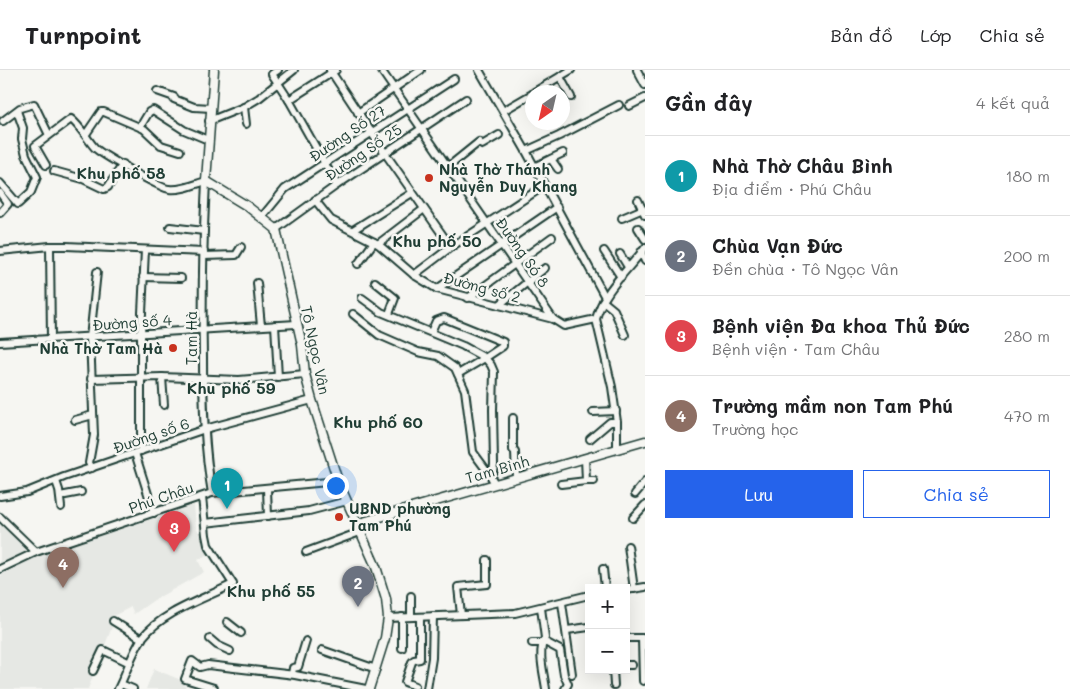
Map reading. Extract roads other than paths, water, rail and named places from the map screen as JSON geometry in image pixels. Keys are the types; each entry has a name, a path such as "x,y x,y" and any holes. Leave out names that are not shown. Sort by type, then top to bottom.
{"main road":[{"path":"214,70 206,181 262,217 276,229"},
{"name":"Tô Ngọc Vân","path":"276,229 302,345 305,374 312,400 338,481 384,587 388,618 385,638 368,689"},
{"name":"Tam Bình","path":"356,524 645,441"}],"street":[{"path":"278,70 272,74 337,185"},
{"path":"209,120 244,107 294,70"},
{"name":"Đường Só 8","path":"381,70 553,319 564,326 596,319"},
{"path":"358,113 421,70"},
{"path":"479,70 557,207 604,300 614,310 625,334"},
{"path":"547,85 571,70"},
{"path":"637,70 645,85"},
{"path":"288,100 332,71 371,133 451,247"},
{"path":"560,77 571,96"},
{"name":"Đường Số 27","path":"262,217 285,189 454,79"},
{"path":"157,91 174,97 174,99 190,106 211,108"},
{"path":"629,106 645,98"},
{"name":"Đường Số 25","path":"276,229 315,200 466,99"},
{"path":"503,112 525,99"},
{"path":"3,121 17,111 34,104 49,135"},
{"path":"526,151 560,136 619,105"},
{"path":"244,107 246,124"},
{"path":"140,127 149,112 153,110 184,130 208,140"},
{"path":"0,182 18,204 31,192 37,177 26,155 22,139 23,128 17,111"},
{"path":"86,134 100,112 104,112 127,120 144,129 161,145 180,151"},
{"path":"46,165 35,146 71,119 103,155 123,164 157,185 168,190 206,181"},
{"path":"448,166 479,142 482,145 499,135"},
{"path":"534,167 563,153"},
{"path":"550,159 558,169"},
{"path":"54,171 84,179 104,189 108,187 123,164"},
{"name":"Tam Hà","path":"206,181 203,378 207,468 212,494"},
{"path":"414,275 451,247 544,186"},
{"path":"353,230 412,192"},
{"path":"0,193 8,204 0,213"},
{"name":"Đường số 2","path":"315,200 331,220 376,243 414,275 437,290 553,319"},
{"path":"622,218 644,212 638,200"},
{"path":"437,290 557,207"},
{"path":"358,264 376,243 424,209"},
{"path":"170,227 204,231"},
{"path":"638,228 645,239"},
{"path":"468,298 552,237"},
{"path":"0,251 50,246 236,255 241,247"},
{"path":"50,246 51,338"},
{"path":"145,250 138,452 154,513"},
{"path":"643,250 645,261"},
{"path":"617,449 616,410 596,319 604,300 643,250"},
{"path":"604,251 621,277"},
{"path":"620,254 628,267"},
{"path":"499,305 546,268"},
{"path":"92,468 89,463 94,435 90,338 97,272"},
{"path":"143,277 181,278"},
{"path":"376,282 395,298 389,314"},
{"path":"257,283 261,326"},
{"path":"362,298 381,312 464,346 485,358 491,364 494,372 494,464 490,475"},
{"path":"353,314 370,329 387,339 418,352 438,356 455,368 465,390 472,452 495,484"},
{"path":"431,332 436,321 444,318 503,342 503,346 458,374"},
{"name":"Đường số 4","path":"0,342 296,324"},
{"path":"274,325 278,377"},
{"path":"91,379 162,377 239,380 305,374"},
{"path":"162,377 164,405"},
{"name":"Đường số 6","path":"0,496 27,492 205,430 312,400"},
{"path":"593,412 616,410"},
{"path":"75,420 93,415"},
{"path":"513,418 513,450 515,452 516,478"},
{"path":"590,439 610,422 617,422"},
{"path":"585,458 586,481"},
{"path":"56,481 62,507"},
{"name":"Phú Châu","path":"0,569 36,552 202,496 338,481"},
{"path":"561,484 594,481"},
{"path":"635,494 645,482"},
{"path":"266,489 268,516"},
{"path":"60,496 81,492"},
{"path":"133,689 119,687 142,639 151,628 163,618 233,584 208,545 202,496"},
{"path":"205,523 309,511 347,502"},
{"path":"633,518 645,505"},
{"path":"0,517 36,552"},
{"path":"306,552 360,532"},
{"path":"628,546 634,589"},
{"path":"461,615 458,588 487,584 487,560"},
{"path":"603,569 605,584"},
{"path":"630,590 645,587"},
{"path":"410,617 411,596"},
{"path":"388,618 515,612 541,608 585,597"},
{"path":"562,602 572,674"},
{"path":"541,608 546,638 542,643 541,651 546,689"},
{"path":"427,689 432,658 433,616"},
{"path":"402,617 402,648"},
{"path":"416,686 405,682 412,662 420,659 420,617"},
{"path":"113,621 142,639"},
{"path":"227,622 241,633"},
{"path":"567,630 585,628"},
{"path":"630,638 642,638 643,681"},
{"path":"210,639 217,645 230,651"},
{"path":"292,674 293,668 298,667 306,641"},
{"path":"532,643 553,645 560,650 564,674 568,684 565,689"},
{"path":"92,671 103,650 130,663"},
{"path":"322,650 376,669"},
{"path":"214,688 185,679 192,662 200,667 208,665 292,674 368,689"},
{"path":"613,674 614,685"}],"place":[{"name":"Nhà Thờ Thánh Nguyễn Duy Khang","path":"429,178"},
{"name":"Nhà Thờ Tam Hà","path":"173,348"},
{"name":"Nhà Thờ Châu Bình","path":"227,509"},
{"name":"UBND phường Tam Phú","path":"339,517"},
{"name":"Bệnh viện Đa khoa Thủ Đức","path":"174,552"},
{"name":"Trường mầm non Tam Phú","path":"63,588"},
{"name":"Chùa Vạn Đức","path":"358,607"}],"district":[{"name":"Khu phố 58","path":"121,172"},
{"name":"Khu phố 50","path":"437,240"},
{"name":"Khu phố 59","path":"231,387"},
{"name":"Khu phố 60","path":"378,421"},
{"name":"Khu phố 55","path":"271,590"}]}
